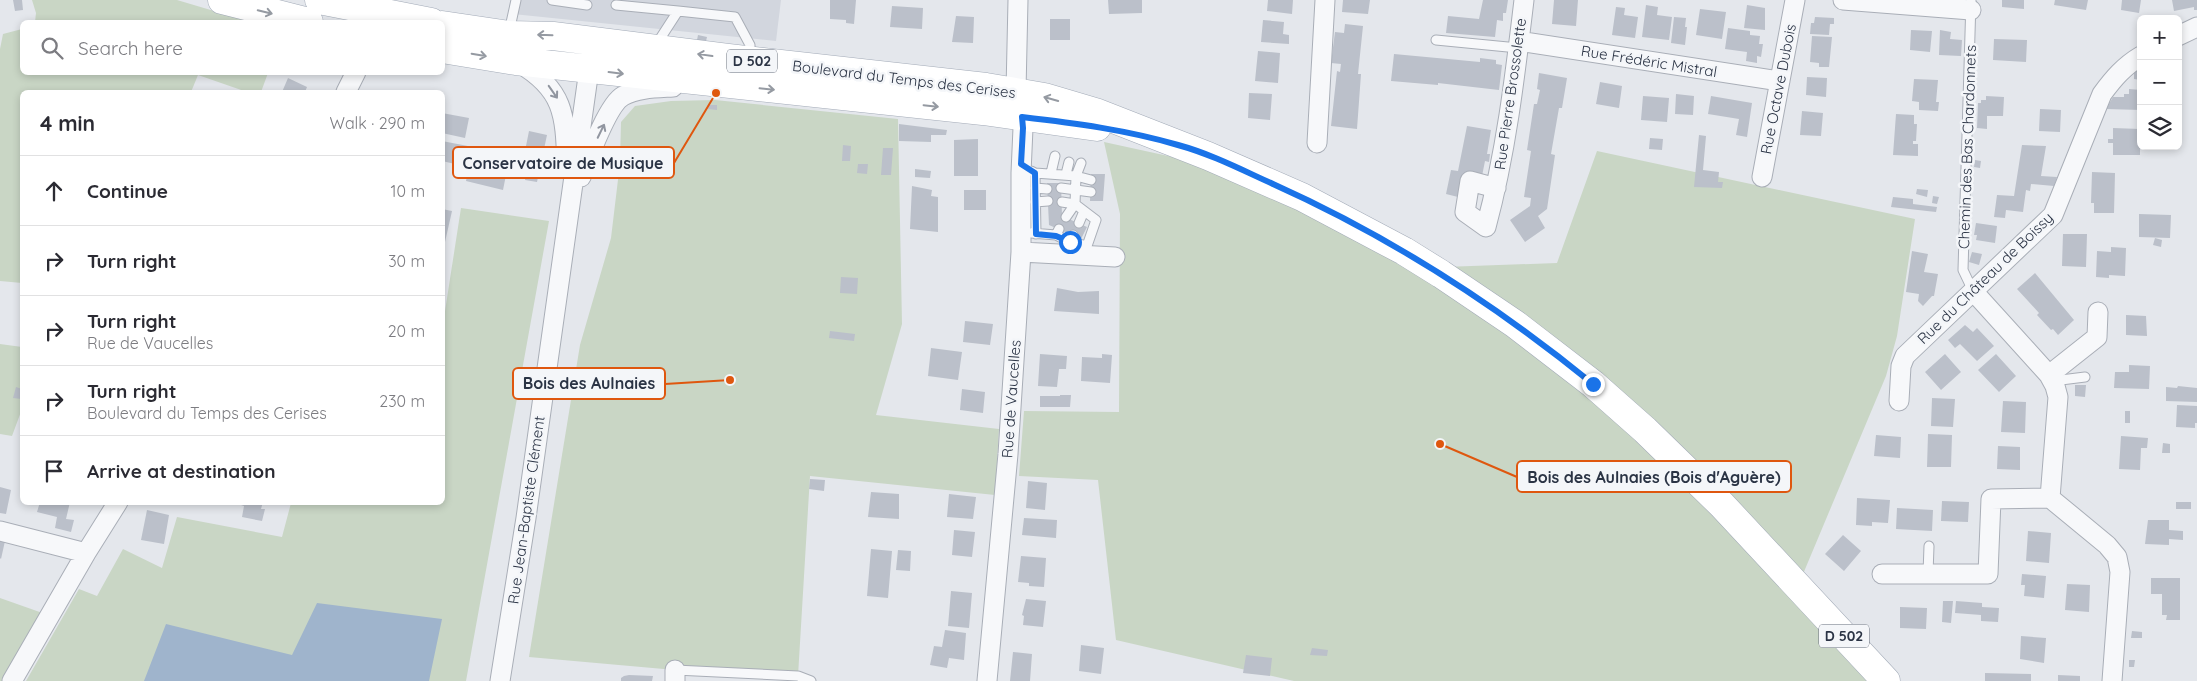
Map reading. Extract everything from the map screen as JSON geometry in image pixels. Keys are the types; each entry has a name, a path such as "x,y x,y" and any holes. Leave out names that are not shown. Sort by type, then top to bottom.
{"main road":[{"path":"222,0 301,20"},
{"path":"319,0 422,20"},
{"name":"Boulevard du Temps des Cerises","path":"445,25 509,35 553,36 750,61 1019,104 1099,127 1179,145 1245,171 1302,197 1404,251 1492,307 1553,352 1645,430 1722,505 1886,681"},
{"name":"Boulevard du Temps des Cerises","path":"445,49 516,61 719,83 1019,104"}],"street":[{"name":"Rue de Vaucelles","path":"987,681 1008,454 1021,252 1028,233 1028,168 1019,104 1018,0"},
{"path":"1317,143 1325,0"},
{"name":"Rue Pierre Brossolette","path":"1496,188 1519,45 1524,0"},
{"name":"Rue Octave Dubois","path":"1762,177 1795,0"},
{"path":"1843,0 1971,5"},
{"path":"2182,34 2197,27"},
{"name":"Rue Jean-Baptiste Clément","path":"500,681 526,518 593,41"},
{"name":"Rue Frédéric Mistral","path":"1519,45 1780,81"},
{"name":"Rue du Château de Boissy","path":"1899,400 1901,366 1904,356 2053,215 2102,94 2112,80 2128,64 2137,58"},
{"path":"516,61 545,81 560,103 566,140 569,208"},
{"path":"347,90 354,75"},
{"path":"569,208 592,149 609,114 622,96 655,88 719,83"},
{"path":"1021,252 1114,257"},
{"path":"1973,291 2051,378 2058,397 2050,498"},
{"path":"2051,378 2097,337 2098,312"},
{"path":"1882,574 1988,574 1991,499 2050,498 2107,545 2117,558 2120,572 2112,681"},
{"path":"12,681 116,505"},
{"path":"0,531 86,553"}],"lane":[{"path":"509,35 516,0"},
{"path":"552,0 587,5"},
{"path":"616,5 735,17 750,45 750,61"},
{"name":"Chemin des Bas Chardonnets","path":"1971,5 1963,270 1973,291"},
{"path":"654,48 678,11"},
{"path":"1436,40 1519,45"},
{"path":"1051,173 1055,156"},
{"path":"1066,174 1069,162"},
{"path":"1066,217 1075,204 1076,176 1081,162"},
{"path":"1028,168 1091,180"},
{"path":"1028,168 1035,188 1035,202 1028,233 1058,232 1087,246 1096,220 1075,204 1062,202"},
{"path":"1035,188 1047,189"},
{"path":"1061,188 1091,192"},
{"path":"1035,202 1048,201"},
{"path":"1079,223 1084,211"},
{"path":"2051,378 2085,377"},
{"path":"1928,546 1928,574"},
{"path":"675,675 798,678 812,681"}],"shaded area":[{"path":"516,0 781,0 776,41 513,14"}],"green space":[{"path":"32,0 177,0 244,20 35,20 36,13"},
{"path":"20,30 20,75 198,75 192,90 20,90 20,283 0,281 0,49 3,34"},
{"path":"198,75 267,75 262,90 241,90"},
{"path":"715,100 898,119 902,324 876,415 999,429 995,495 810,476 798,676 675,670 529,657 580,345 611,238 620,163 621,122 635,106 671,101"},
{"path":"1104,142 1214,166 1417,268 1557,263 1597,151 1915,219 1897,336 1886,376 1798,586 1872,681 1294,681 1116,640 1098,480 1019,476 1024,411 1119,412 1120,214"},
{"path":"461,208 549,221 466,681 26,681 79,589 97,596 123,549 162,568 177,517 282,537 290,505 445,505 445,311"},
{"path":"0,344 20,347 20,414 12,436 0,434"},
{"path":"0,598 51,616 12,681 0,681"}],"water":[{"path":"317,603 442,619 429,681 144,681 166,624 292,655"}],"building":[{"path":"13,0 22,0 23,10 15,11"},
{"path":"830,0 856,0 854,24 846,23 846,20 830,19"},
{"path":"1108,0 1142,0 1142,13 1109,14"},
{"path":"1268,0 1293,0 1292,14 1267,11"},
{"path":"1343,0 1370,0 1368,14 1342,12"},
{"path":"1483,0 1508,0 1506,13 1503,13 1503,21 1497,20 1495,37 1446,33 1448,16 1479,19"},
{"path":"1554,0 1578,0 1576,26 1552,24"},
{"path":"2002,0 2024,0 2024,9 2002,7"},
{"path":"2055,0 2088,0 2086,10 2054,5"},
{"path":"2122,0 2141,0 2139,13 2121,10"},
{"path":"2172,0 2197,0 2197,10 2194,10 2194,7 2174,11"},
{"path":"1646,5 1658,7 1657,15 1672,17 1669,40 1642,37"},
{"path":"1747,5 1765,8 1765,30 1744,28"},
{"path":"892,6 923,8 922,29 890,27"},
{"path":"1616,7 1625,8 1624,15 1638,17 1635,38 1612,35"},
{"path":"1700,9 1726,12 1722,39 1696,35"},
{"path":"956,16 974,17 973,43 952,42"},
{"path":"1674,17 1686,18 1685,45 1671,43"},
{"path":"1815,17 1834,18 1834,24 1830,24 1829,35 1810,34 1811,23 1814,23"},
{"path":"1050,19 1070,19 1070,40 1050,40"},
{"path":"1263,20 1284,22 1283,34 1289,35 1289,44 1261,42"},
{"path":"1345,24 1363,26 1358,74 1361,74 1357,129 1331,126 1337,71 1340,72 1341,64 1331,63 1335,32 1344,33"},
{"path":"1728,28 1750,31 1750,35 1760,36 1759,44 1763,44 1761,57 1757,56 1757,63 1746,61 1747,52 1725,49"},
{"path":"1911,30 1932,31 1930,52 1910,50"},
{"path":"1940,30 1951,32 1950,39 1962,40 1961,56 1939,55"},
{"path":"698,35 707,37 706,41 697,40"},
{"path":"1812,36 1832,37 1829,67 1819,67 1819,63 1810,62"},
{"path":"1994,39 2027,40 2026,62 1993,60"},
{"path":"1258,51 1280,53 1278,83 1255,81"},
{"path":"1394,54 1480,62 1480,58 1496,60 1496,64 1502,65 1499,90 1438,83 1438,85 1391,81"},
{"path":"2134,71 2137,71 2137,79 2134,79"},
{"path":"1539,73 1567,78 1562,108 1559,108 1551,154 1555,155 1547,209 1538,216 1545,228 1525,242 1510,220 1530,206 1531,198 1524,197 1531,151 1527,150 1534,104 1537,104 1540,90 1537,89"},
{"path":"1807,77 1827,78 1826,97 1806,95"},
{"path":"288,78 307,87 306,90 283,90"},
{"path":"1914,79 1938,80 1936,102 1939,102 1938,111 1919,110 1919,102 1912,101"},
{"path":"1600,82 1622,86 1619,108 1596,104"},
{"path":"2129,89 2137,90 2137,110 2106,109 2113,97 2124,97 2124,94 2129,94"},
{"path":"1249,93 1272,94 1270,120 1248,118"},
{"path":"1676,94 1694,96 1693,115 1675,114"},
{"path":"1643,96 1669,98 1667,122 1641,120"},
{"path":"1711,96 1752,103 1747,137 1736,135 1739,119 1708,114"},
{"path":"1986,96 2004,97 2003,116 1987,116 1987,129 1977,128 1978,103 1981,103 1981,100 1986,100"},
{"path":"709,105 717,105 717,110 708,109"},
{"path":"2040,109 2061,110 2060,132 2039,131"},
{"path":"1802,111 1823,113 1821,136 1800,135"},
{"path":"445,114 469,118 465,138 445,134"},
{"path":"1896,114 1914,115 1914,124 1917,124 1916,141 1913,141 1913,144 1918,144 1918,156 1893,155"},
{"path":"899,124 947,130 946,135 931,135 931,142 899,141"},
{"path":"1467,126 1491,130 1487,154 1490,154 1489,162 1485,161 1482,176 1462,198 1446,194 1451,170 1458,171"},
{"path":"2113,128 2137,129 2137,150 2140,150 2140,155 2113,155 2113,143 2108,143 2108,139 2113,139"},
{"path":"529,131 547,135 537,182 525,180 531,152 525,151"},
{"path":"1699,135 1706,136 1703,170 1719,172 1718,182 1723,182 1722,188 1694,187"},
{"path":"1650,138 1663,139 1662,150 1649,149"},
{"path":"978,139 978,176 954,176 954,140"},
{"path":"445,142 473,147 468,167 445,162"},
{"path":"843,145 851,146 850,161 842,161"},
{"path":"2022,145 2046,146 2041,176 2057,177 2054,186 2031,184 2030,191 2026,190 2023,212 2006,210 2005,218 1994,217 1997,195 2014,196"},
{"path":"883,148 893,148 891,175 881,175"},
{"path":"1975,160 1981,161 1980,168 1974,167"},
{"path":"858,164 868,164 867,174 857,173"},
{"path":"469,167 506,175 503,190 466,181"},
{"path":"915,169 931,171 930,178 915,177"},
{"path":"2092,172 2115,173 2114,213 2094,213 2094,203 2091,203"},
{"path":"1091,174 1105,174 1103,201 1090,201"},
{"path":"1047,183 1061,183 1062,216 1087,227 1081,239 1049,225"},
{"path":"912,186 932,190 931,196 938,197 938,232 910,229"},
{"path":"1917,189 1928,190 1927,197 1916,194"},
{"path":"964,190 986,190 986,210 964,210"},
{"path":"1933,196 1939,197 1937,204 1932,203"},
{"path":"1893,197 1913,199 1913,204 1937,207 1936,212 1891,207"},
{"path":"445,210 452,211 445,242"},
{"path":"2139,214 2171,215 2170,238 2139,237"},
{"path":"1976,223 1997,226 1995,243 1976,240 1977,235 1974,235"},
{"path":"2063,234 2087,234 2086,267 2062,266"},
{"path":"2155,238 2162,240 2161,247 2153,245"},
{"path":"2111,247 2126,248 2125,276 2109,275 2109,278 2096,277 2097,251 2111,252"},
{"path":"1912,251 1928,254 1924,272 1938,274 1934,296 1923,306 1918,301 1919,294 1906,292"},
{"path":"1972,252 1982,254 1979,265 1969,262"},
{"path":"2035,273 2074,320 2058,335 2037,315 2039,313 2017,289"},
{"path":"841,277 858,278 857,294 840,293"},
{"path":"1057,288 1078,292 1099,291 1099,314 1054,311"},
{"path":"2126,315 2146,316 2147,336 2126,335"},
{"path":"965,321 993,324 990,345 963,342"},
{"path":"1965,325 1973,332 1977,328 1994,346 1977,361 1960,344 1955,348 1948,340"},
{"path":"830,331 855,334 854,341 829,338"},
{"path":"931,348 962,352 958,380 928,376"},
{"path":"1040,354 1067,356 1066,369 1059,369 1057,387 1038,386"},
{"path":"1102,354 1112,355 1110,383 1081,381 1082,357 1102,358"},
{"path":"1945,354 1961,372 1941,390 1925,372"},
{"path":"1996,354 2016,376 1999,392 1978,370"},
{"path":"2129,365 2150,366 2149,389 2114,388 2115,372 2129,372"},
{"path":"2075,385 2086,385 2085,397 2075,396"},
{"path":"2178,386 2197,388 2197,402 2166,401 2166,387 2177,388"},
{"path":"16,387 20,388 20,399 13,398"},
{"path":"962,389 985,392 983,413 960,410"},
{"path":"1071,395 1070,407 1040,407 1040,396"},
{"path":"1932,398 1955,399 1953,427 1931,426"},
{"path":"2003,401 2026,402 2025,433 2001,432"},
{"path":"2177,405 2197,406 2197,423 2195,423 2195,428 2176,427"},
{"path":"2125,411 2130,411 2130,423 2125,423"},
{"path":"1928,434 1952,435 1951,467 1927,467"},
{"path":"1876,435 1901,437 1900,458 1874,456"},
{"path":"2121,436 2148,438 2147,448 2141,448 2140,470 2119,469"},
{"path":"2163,443 2170,444 2170,453 2162,453"},
{"path":"1998,446 2020,447 2020,470 1997,469"},
{"path":"810,479 825,480 824,491 809,489"},
{"path":"1028,481 1047,483 1045,510 1026,508"},
{"path":"0,487 11,490 6,514 0,513"},
{"path":"871,492 899,494 899,519 868,517"},
{"path":"949,494 976,497 973,519 947,517"},
{"path":"1857,498 1890,500 1888,523 1872,522 1872,526 1856,525"},
{"path":"1942,501 1969,502 1968,522 1941,521"},
{"path":"2176,502 2191,502 2191,509 2176,509"},
{"path":"39,505 69,505 66,519 74,520 71,532 55,528 57,517 37,512"},
{"path":"241,505 262,505 261,509 265,509 262,521 242,517 244,506"},
{"path":"1897,508 1933,510 1932,531 1896,529"},
{"path":"147,510 169,515 164,544 141,540"},
{"path":"1024,518 1057,520 1056,538 1022,535"},
{"path":"2148,520 2169,520 2169,530 2183,531 2183,540 2169,539 2169,545 2145,544"},
{"path":"954,530 975,532 972,557 952,555"},
{"path":"2028,531 2051,533 2049,563 2026,561"},
{"path":"1843,535 1861,551 1844,571 1825,554"},
{"path":"0,539 5,541 1,559 0,558"},
{"path":"871,549 892,551 888,598 867,596"},
{"path":"898,550 911,551 910,571 896,570"},
{"path":"1021,556 1046,558 1044,587 1029,586 1029,583 1018,582"},
{"path":"2022,574 2046,576 2044,598 2024,596 2025,585 2021,585"},
{"path":"2151,578 2180,578 2180,620 2166,620 2167,615 2162,615 2162,594 2151,594"},
{"path":"2067,584 2090,585 2089,612 2065,610"},
{"path":"951,591 972,593 969,628 948,626"},
{"path":"1026,599 1046,601 1043,627 1023,625 1024,616 1022,615"},
{"path":"1943,601 1953,601 1951,623 1942,622"},
{"path":"1956,601 1982,603 1982,607 1999,608 1998,622 1981,621 1981,615 1955,613"},
{"path":"1900,607 1927,608 1926,629 1900,628"},
{"path":"945,630 966,633 964,660 949,658 947,668 930,665 934,646 942,647"},
{"path":"2132,631 2142,632 2142,638 2131,638"},
{"path":"2021,636 2046,638 2044,663 2020,659"},
{"path":"1081,645 1104,648 1101,674 1079,671"},
{"path":"1312,648 1328,650 1327,656 1310,655"},
{"path":"1013,652 1032,654 1030,681 1010,681"},
{"path":"1246,655 1272,658 1270,676 1243,673"},
{"path":"2129,660 2135,660 2134,667 2129,667"},
{"path":"1985,673 2031,674 2031,681 1985,681"},
{"path":"629,675 653,676 652,681 621,681 621,678"},
{"path":"2058,675 2080,676 2080,681 2058,681"}],"place":[{"name":"Conservatoire de Musique","path":"716,93"},
{"name":"Bois des Aulnaies","path":"730,380"},
{"name":"Bois des Aulnaies (Bois d'Aguère)","path":"1440,444"}],"route":[{"path":"1070,242 1056,236 1036,234 1035,173 1021,164 1022,117 1099,127 1179,145 1245,171 1302,197 1404,251 1442,274 1515,324 1593,384"}]}
